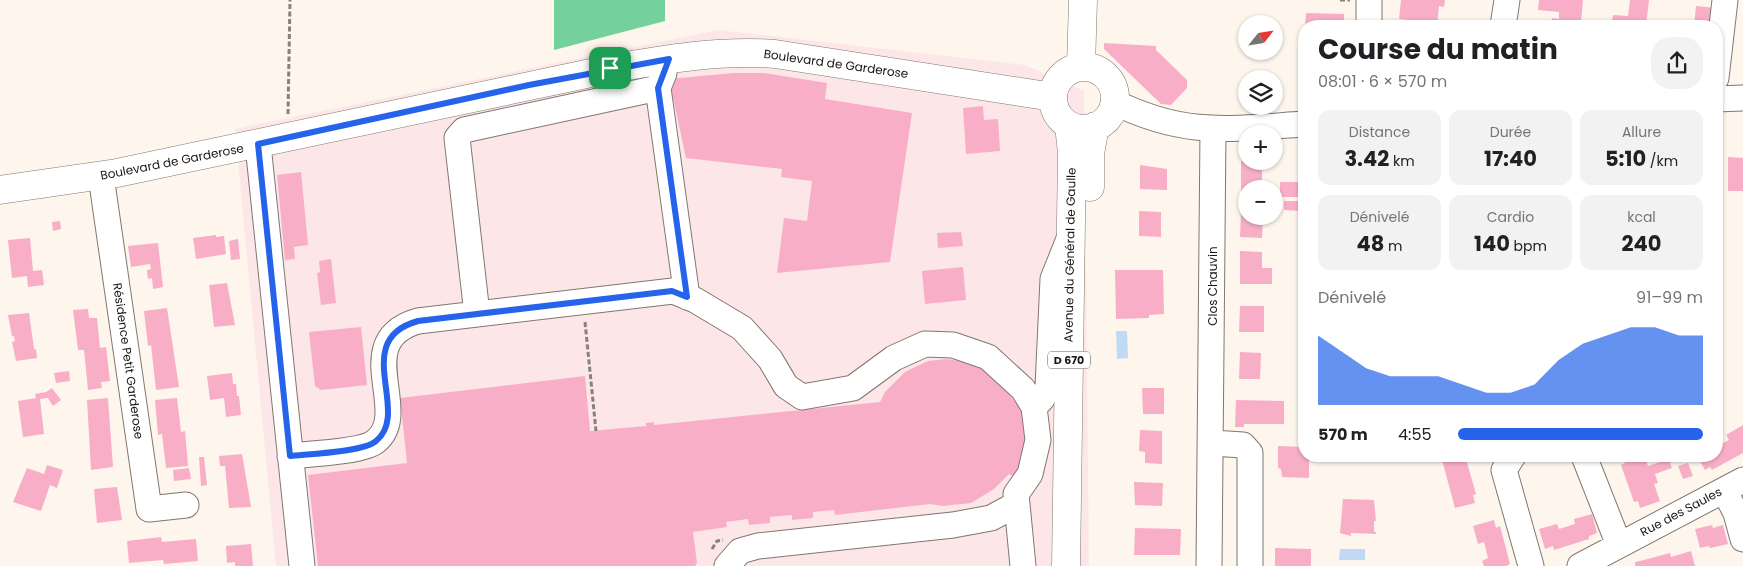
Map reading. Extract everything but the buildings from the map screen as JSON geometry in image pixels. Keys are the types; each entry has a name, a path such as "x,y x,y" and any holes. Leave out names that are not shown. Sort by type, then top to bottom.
{"main road":[{"path":"1081,67 1083,0"},
{"name":"Boulevard de Garderose","path":"0,190 101,176 288,138 610,68 669,59 732,53 775,54 1053,97"},
{"path":"1053,97 1054,88 1065,73 1081,67 1090,67 1106,76 1112,84 1114,102 1108,117 1082,126"},
{"name":"Avenue du Général de Gaulle","path":"1053,97 1057,113 1082,126 1090,154 1083,566"},
{"name":"Avenue du Général de Gaulle","path":"1066,566 1072,153 1082,126"}],"street":[{"path":"1368,0 1369,20"},
{"path":"1504,20 1506,0"},
{"path":"1723,20 1725,0"},
{"path":"669,59 658,88 687,297"},
{"path":"477,314 457,138 464,130 658,88"},
{"path":"1723,99 1743,98"},
{"path":"463,100 496,123"},
{"path":"1114,102 1160,121 1213,130 1298,124"},
{"name":"Clos Chauvin","path":"1209,566 1212,443 1213,130"},
{"path":"258,144 302,566"},
{"name":"Résidence Petit Garderose","path":"101,176 149,509 186,504"},
{"path":"1034,408 1042,399 1048,387 1054,279 1070,237"},
{"path":"290,456 357,448 376,441 388,422 383,357 388,341 404,325 418,321 672,291 687,297 742,328 770,359 786,386 802,397 853,388 894,358 925,344 952,345 988,357 1023,389 1034,408 1038,440 1030,474 1016,494 1023,566"},
{"path":"1212,443 1243,446 1250,453 1250,566"},
{"path":"1509,462 1504,470 1531,566"},
{"path":"1586,462 1620,545"},
{"path":"1734,485 1736,513 1743,540"},
{"name":"Rue des Saules","path":"1580,566 1734,485"},
{"path":"727,566 740,551 758,546 953,525 991,518 1016,504"}],"path":[{"path":"288,138 290,0"},
{"path":"582,302 596,431"}],"shaded area":[{"path":"718,30 1025,65 1084,91 1089,566 276,566 235,129"}],"green space":[{"path":"554,0 665,0 665,21 554,50"}],"water":[{"path":"1116,331 1127,331 1128,358 1117,359"},
{"path":"1340,549 1365,549 1365,560 1339,560"}],"route":[{"path":"669,59 658,88 687,297 672,291 418,321 404,325 388,341 383,357 388,422 376,441 357,448 290,456 258,144 610,68 669,59"}]}
